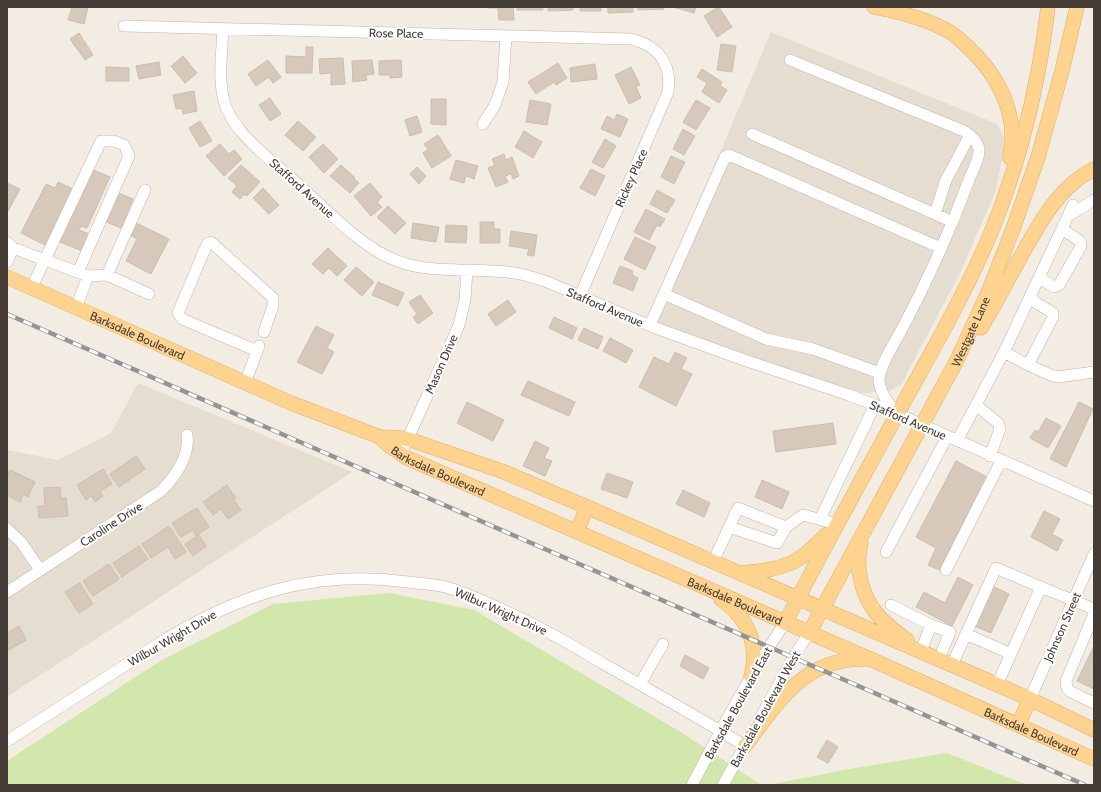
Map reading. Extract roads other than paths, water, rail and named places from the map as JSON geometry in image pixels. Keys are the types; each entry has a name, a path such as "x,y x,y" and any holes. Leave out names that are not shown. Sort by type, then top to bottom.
{"main road":[{"path":"874,7 900,12 950,32 987,66 1001,88 1010,115 1012,139 1006,192"},
{"name":"Westgate Lane","path":"785,623 836,525 946,326 976,267 1006,192 1027,122 1038,76 1048,7"},
{"name":"Westgate Lane","path":"809,634 956,362 994,278 1025,196 1052,109 1076,7"},
{"path":"956,362 982,326 1035,231 1051,206 1069,186 1094,169"},
{"name":"Barksdale Boulevard","path":"7,277 31,289 291,403 380,437 393,437 407,440 504,472 921,651 1030,699 1094,730"},
{"name":"Barksdale Boulevard","path":"380,437 401,454 809,634 870,659 1094,759"},
{"path":"577,532 587,507"},
{"path":"740,574 762,571 790,563 804,555 836,525"},
{"path":"864,531 858,561 860,578 867,599 885,623 921,651"},
{"path":"714,591 736,612 744,622 750,634 755,658 751,677"},
{"path":"745,746 772,711 800,680 818,668 835,662 854,659 870,659"},
{"path":"1018,725 1030,699"}],"street":[{"name":"Rose Place","path":"124,26 631,39 648,44 661,58"},
{"name":"Stafford Avenue","path":"223,29 221,66 223,98 235,123 252,143 352,232 370,247 383,255 402,263 422,268 521,274 545,281 650,326 849,395 898,414 1094,501"},
{"path":"483,124 495,105 503,82 506,36"},
{"name":"Rickey Place","path":"580,296 668,92 668,74 666,66 661,58"},
{"path":"790,60 970,135 978,143 979,151 953,222 912,311 880,373 880,383 883,394 898,414"},
{"path":"752,134 953,222"},
{"path":"934,214 946,180 970,135"},
{"path":"31,289 101,141 114,141 124,145 129,156 83,274 76,308"},
{"path":"650,326 725,157 729,155 941,248"},
{"path":"107,275 145,190"},
{"path":"886,552 952,439 976,405 1030,299 1071,211 1094,200"},
{"path":"1040,278 1054,287 1059,286 1081,246 1080,241 1062,229"},
{"path":"245,383 258,349 182,319 178,313 207,244 211,242 273,298 273,306 264,332"},
{"path":"7,262 10,245 83,274 107,275 149,294"},
{"name":"Mason Drive","path":"401,454 459,325 465,300 467,270"},
{"path":"664,294 766,339 813,349 880,373"},
{"path":"1028,365 1054,315 1030,299"},
{"path":"1004,352 1046,374 1058,377 1094,372"},
{"path":"820,519 875,405"},
{"path":"976,405 998,423 1000,429 990,456"},
{"name":"Caroline Drive","path":"7,592 161,491 170,482 186,454 188,441 187,435"},
{"path":"946,570 1001,461"},
{"path":"713,562 738,508 786,527"},
{"path":"729,527 777,543 786,527 803,515 836,525"},
{"path":"7,529 21,542 40,570"},
{"name":"Johnson Street","path":"1030,699 1094,554"},
{"path":"952,665 996,568 1094,609"},
{"name":"Wilbur Wright Drive","path":"7,741 143,653 192,624 222,609 280,588 332,580 361,578 447,587 464,593 525,620 561,639 745,746"},
{"path":"997,685 1041,588"},
{"path":"890,605 950,632 939,659"},
{"path":"1094,614 1066,681 1067,688 1070,692 1094,703"},
{"name":"Barksdale Boulevard East","path":"692,785 720,731 751,677 785,623"},
{"path":"921,651 932,625"},
{"name":"Barksdale Boulevard West","path":"723,785 793,658 809,634"},
{"path":"966,634 1011,654"},
{"path":"1066,681 1076,671 1094,635"},
{"path":"640,684 663,644"}],"railway":[{"path":"7,314 1085,785"}]}
